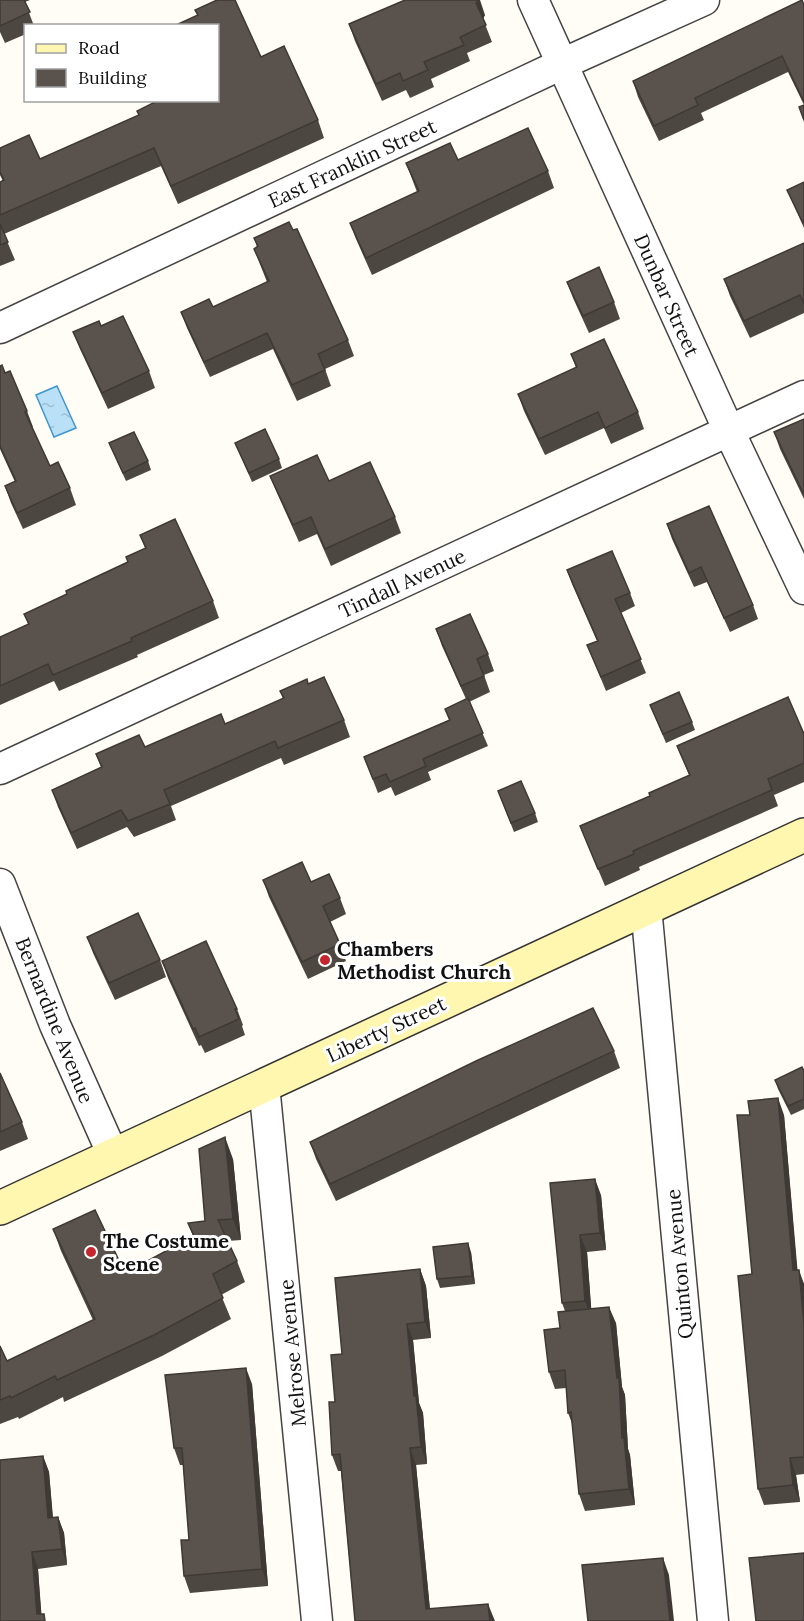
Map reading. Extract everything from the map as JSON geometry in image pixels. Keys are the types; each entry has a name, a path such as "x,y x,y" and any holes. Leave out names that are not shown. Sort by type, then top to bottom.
{"street":[{"name":"Dunbar Street","path":"533,0 729,431 804,589"},
{"name":"East Franklin Street","path":"0,328 562,64 704,0"},
{"name":"Tindall Avenue","path":"0,769 804,396"},
{"name":"Liberty Street","path":"0,1208 804,835"},
{"name":"Bernardine Avenue","path":"0,884 55,1025 113,1155"},
{"name":"Quinton Avenue","path":"646,908 713,1621"},
{"name":"Melrose Avenue","path":"264,1085 317,1621"}],"water":[{"path":"57,386 76,428 54,437 36,395"}],"building":[{"path":"0,0 24,0 30,12 0,26"},
{"path":"217,0 235,0 261,57 284,46 318,120 171,186 154,148 0,215 0,182 4,180 0,172 0,148 29,135 40,159 139,115 137,111 155,102 219,102 219,24 178,24 198,15 195,10"},
{"path":"405,0 478,0 476,3 486,25 460,37 464,45 424,62 428,70 403,81 400,73 376,84 349,24"},
{"path":"802,0 804,5 804,102 782,56 695,98 698,105 654,126 633,81"},
{"path":"804,105 804,120 799,107"},
{"path":"528,128 548,171 366,258 350,223 419,191 406,163 450,143 458,160"},
{"path":"804,182 804,223 803,223 787,190"},
{"path":"289,222 293,230 297,229 348,340 318,354 325,370 292,385 267,333 204,362 181,312 209,299 213,307 269,281 254,249 258,246 254,238"},
{"path":"0,224 8,242 0,245"},
{"path":"804,243 804,304 800,295 744,321 724,279"},
{"path":"599,267 614,302 583,316 567,282"},
{"path":"123,316 149,371 102,393 73,332 99,321 101,326"},
{"path":"604,339 638,412 605,428 598,412 539,439 518,394 577,367 571,354"},
{"path":"2,365 5,373 10,371 27,411 25,412 50,466 58,462 70,488 17,513 5,486 16,481 0,446 0,366"},
{"path":"804,419 804,495 774,432"},
{"path":"265,429 279,459 249,473 235,443"},
{"path":"134,432 148,461 123,473 109,443"},
{"path":"317,455 329,481 370,462 395,517 325,549 311,517 293,525 270,476"},
{"path":"709,506 753,605 724,618 701,567 689,573 667,524"},
{"path":"175,519 213,601 131,638 132,641 53,675 48,664 0,686 0,637 29,624 24,614 128,562 126,557 146,548 140,535"},
{"path":"612,551 630,593 615,599 641,659 601,677 587,645 598,641 567,570"},
{"path":"470,614 488,654 477,659 484,676 461,686 436,629"},
{"path":"324,677 344,720 278,748 275,741 164,790 170,804 128,821 121,810 71,833 52,790 102,767 96,754 139,735 145,747 221,714 225,724 284,698 280,691 307,679 308,684"},
{"path":"679,692 692,722 663,734 650,705"},
{"path":"788,697 804,734 804,763 768,779 772,790 633,851 634,854 598,869 580,826 650,796 649,793 690,775 677,746"},
{"path":"468,698 483,733 423,759 426,766 390,782 386,774 373,779 364,757 450,720 445,709"},
{"path":"521,781 535,813 511,823 498,791"},
{"path":"302,862 311,882 329,874 340,898 323,906 340,944 302,962 263,880"},
{"path":"138,913 160,960 109,983 87,937"},
{"path":"206,941 237,1009 235,1009 239,1019 199,1037 195,1028 193,1029 162,961"},
{"path":"593,1008 614,1051 330,1184 310,1142 476,1061"},
{"path":"802,1067 804,1099 788,1106 775,1080"},
{"path":"0,1073 22,1122 0,1132"},
{"path":"778,1098 793,1270 799,1270 804,1325 804,1457 790,1458 793,1485 758,1489 738,1276 752,1274 737,1115 750,1115 748,1101"},
{"path":"225,1137 233,1219 218,1220 237,1261 213,1274 223,1298 154,1335 57,1380 55,1376 11,1398 10,1396 0,1400 0,1346 7,1361 95,1319 53,1229 95,1210 125,1273 194,1236 188,1223 205,1221 199,1149"},
{"path":"595,1179 600,1233 580,1235 585,1301 562,1303 550,1183"},
{"path":"468,1243 472,1276 437,1279 433,1247"},
{"path":"420,1269 425,1322 407,1324 421,1447 410,1448 426,1609 488,1604 490,1621 355,1621 340,1454 332,1455 329,1402 335,1402 331,1355 342,1354 335,1278"},
{"path":"609,1307 617,1378 619,1378 622,1438 624,1438 629,1489 579,1494 571,1412 568,1413 565,1370 549,1372 544,1330 560,1328 558,1312"},
{"path":"246,1368 262,1569 184,1576 181,1540 189,1540 182,1448 174,1448 165,1375"},
{"path":"43,1456 48,1518 58,1517 62,1549 32,1552 37,1614 44,1614 45,1621 0,1621 0,1460"},
{"path":"804,1553 804,1621 756,1621 749,1558"},
{"path":"663,1558 670,1621 588,1621 582,1565"}],"place":[{"name":"Chambers Methodist Church","path":"325,960"},
{"name":"The Costume Scene","path":"91,1252"}]}
